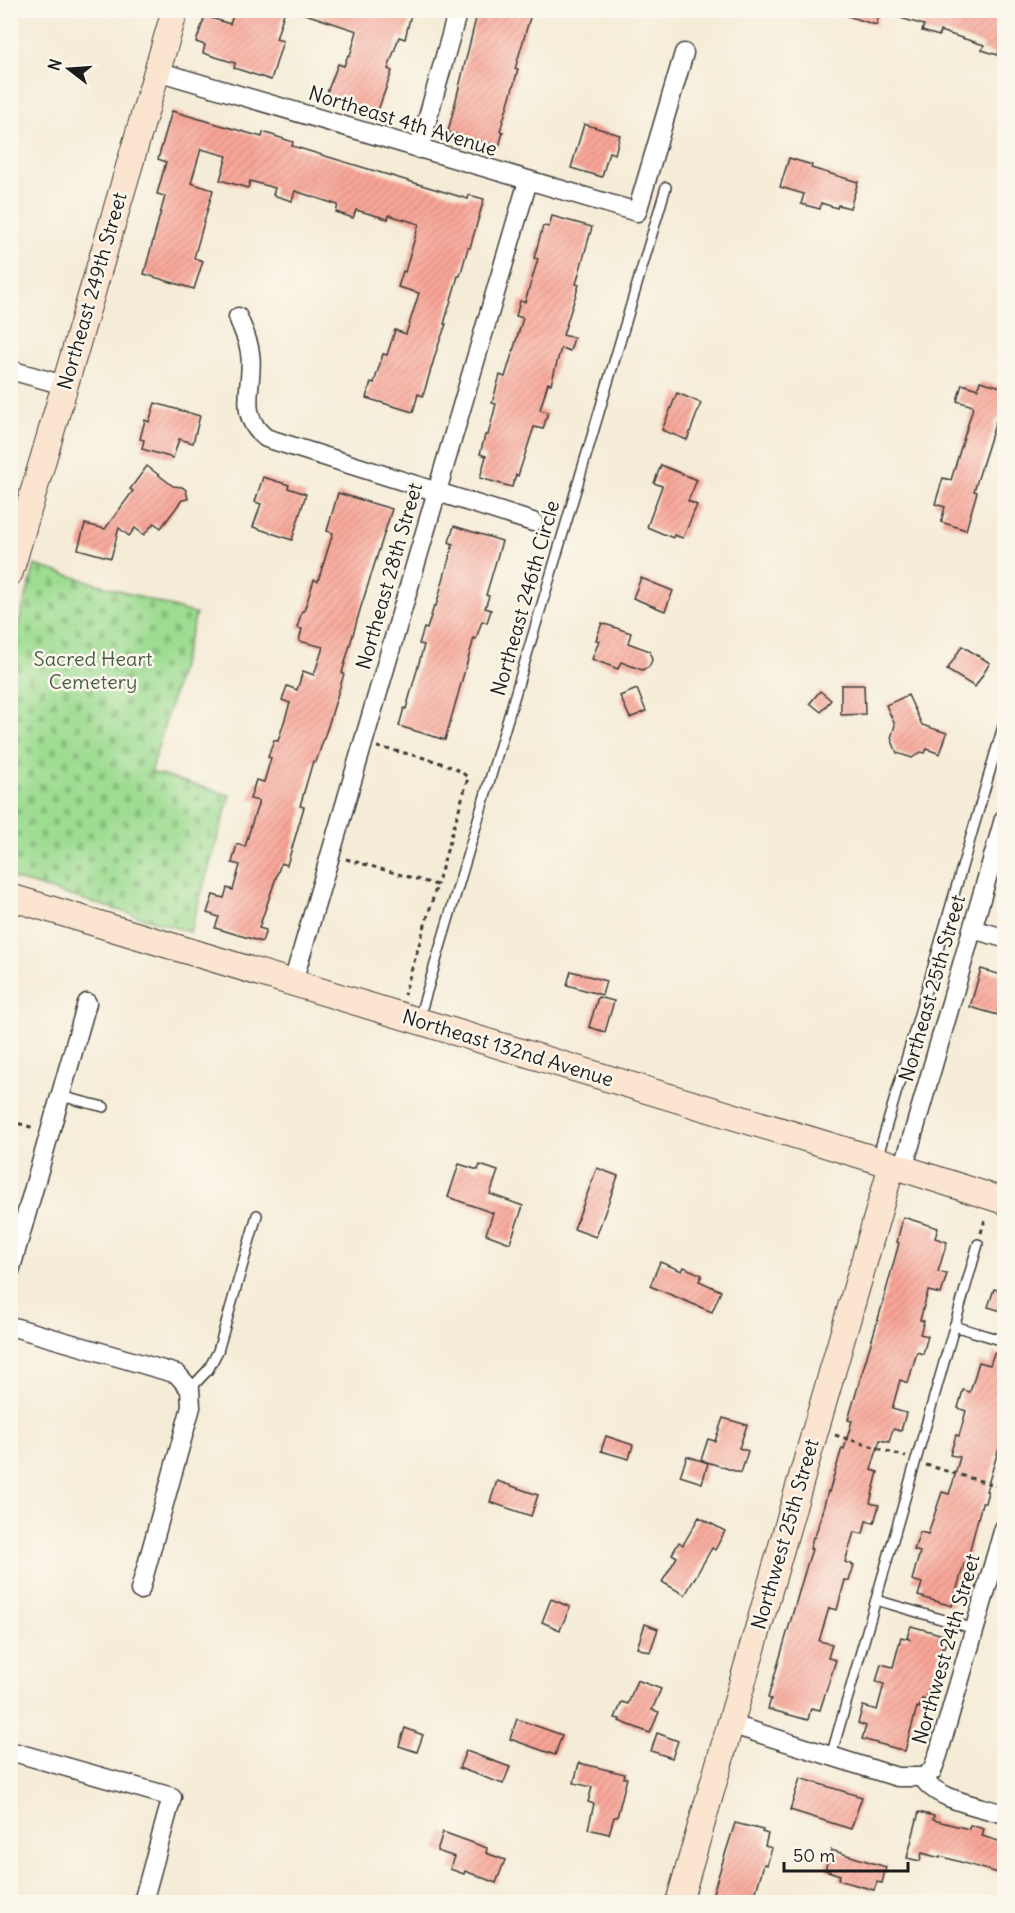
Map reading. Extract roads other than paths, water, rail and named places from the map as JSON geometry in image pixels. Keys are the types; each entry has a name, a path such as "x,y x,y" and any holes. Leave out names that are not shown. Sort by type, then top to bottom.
{"street":[{"name":"Northeast 249th Street","path":"10,572 175,10"},
{"path":"419,149 458,10"},
{"name":"Northeast 4th Avenue","path":"157,71 528,182 637,212 684,53"},
{"name":"Northeast 28th Street","path":"293,982 528,182"},
{"path":"238,317 250,353 248,411 259,433 273,441 533,522"},
{"path":"10,370 64,385"},
{"name":"Northeast 25th Street","path":"891,1165 972,929 1005,819"},
{"name":"Northeast 132nd Avenue","path":"10,897 409,1017 998,1200"},
{"path":"972,929 1005,938"},
{"path":"10,1271 87,1004"},
{"name":"Northwest 25th Street","path":"679,1902 891,1165"},
{"path":"10,1326 177,1374 190,1389 191,1407 140,1590"},
{"name":"Northwest 24th Street","path":"923,1777 932,1771 938,1755 1005,1528"},
{"path":"730,1724 897,1777 923,1777 926,1785 938,1794 1005,1814"},
{"path":"10,1751 172,1797 143,1902"}],"lane":[{"name":"Northeast 246th Circle","path":"409,1017 666,186"},
{"path":"891,1165 1005,723"},
{"path":"60,1096 104,1107"},
{"path":"190,1389 208,1370 218,1351 257,1215"},
{"path":"831,1756 978,1244"},
{"path":"954,1326 1005,1341"},
{"path":"876,1600 975,1629"}],"park label":[{"name":"Sacred Heart Cemetery","path":"93,670"}]}
